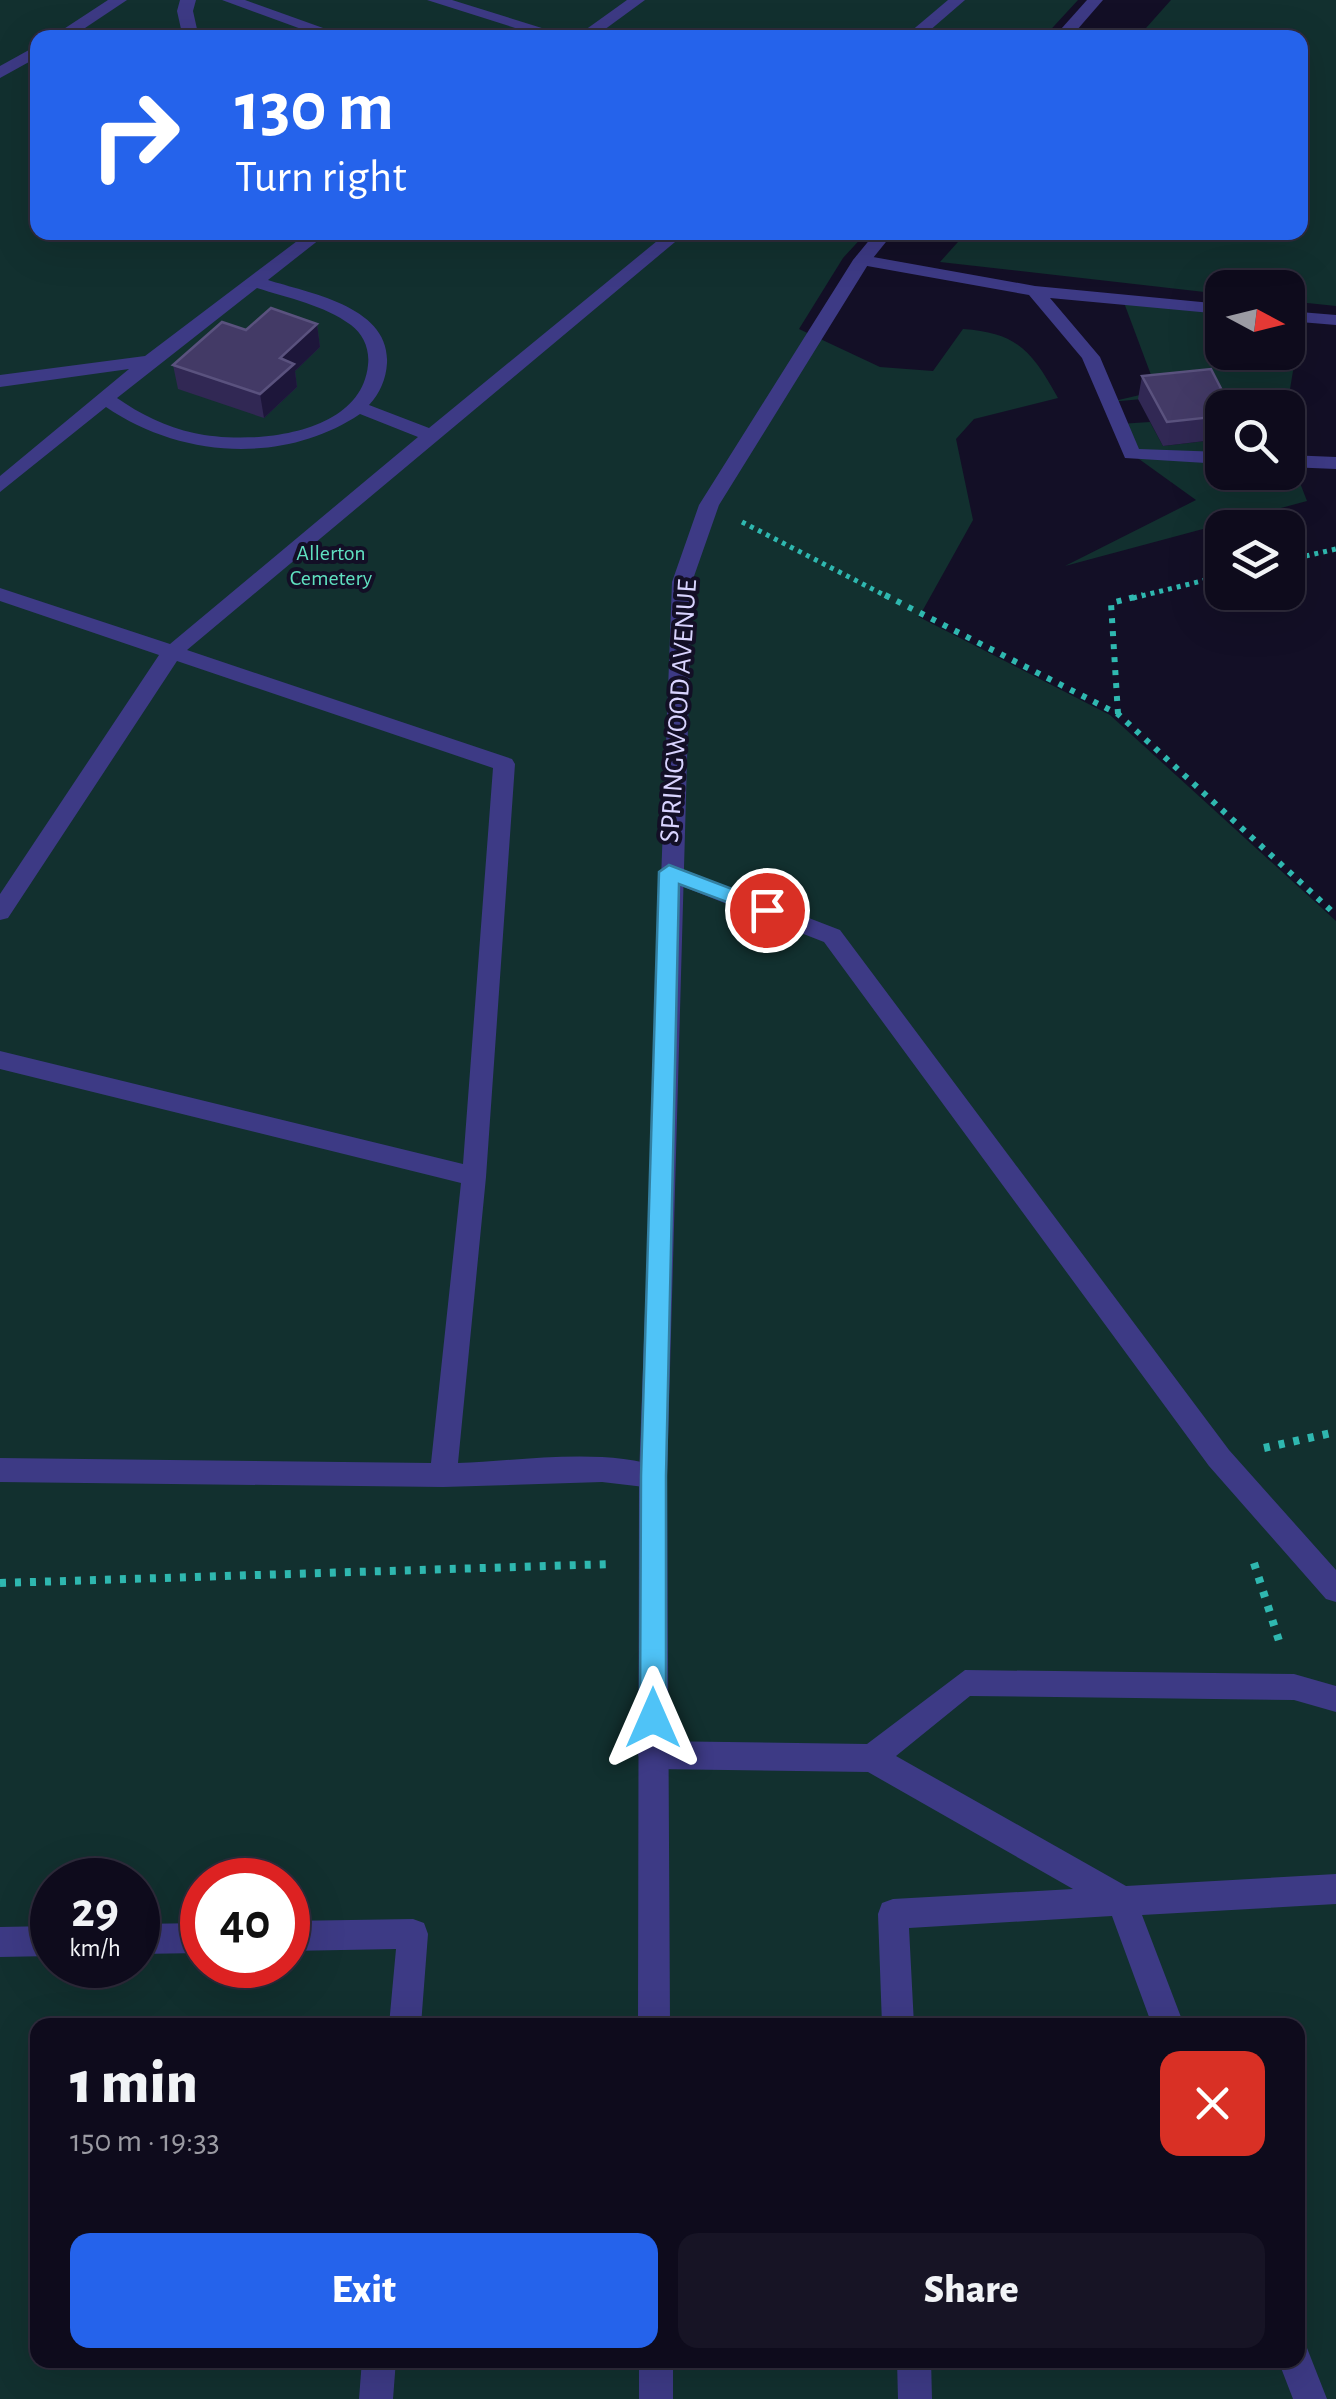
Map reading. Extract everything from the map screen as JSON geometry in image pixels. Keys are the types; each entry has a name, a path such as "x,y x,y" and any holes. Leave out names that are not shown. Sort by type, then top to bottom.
{"street":[{"path":"71,30 119,0"},
{"path":"188,0 185,11 190,30"},
{"path":"230,0 319,30"},
{"path":"435,0 538,30"},
{"path":"593,30 636,0"},
{"path":"921,30 957,0"},
{"path":"1068,30 1096,0"},
{"path":"0,73 30,55"},
{"path":"0,486 150,362 310,240"},
{"path":"0,912 174,651 669,240"},
{"name":"SPRINGWOOD AVENUE","path":"654,2018 653,1476 669,872 682,582 710,505 862,260 879,240"},
{"path":"862,260 1035,291 1205,307"},
{"path":"106,400 157,430 228,443 302,436 358,407 372,386 378,365 377,348 368,332 338,310 255,282"},
{"path":"1035,291 1091,357 1132,454 1205,457"},
{"path":"1305,317 1336,320"},
{"path":"0,381 150,362"},
{"path":"358,407 432,436"},
{"path":"1305,461 1336,463"},
{"path":"0,594 504,764 474,1178 443,1475"},
{"path":"669,872 832,936 1219,1458 1336,1590"},
{"path":"0,1060 474,1178"},
{"path":"0,1470 443,1475 602,1470 653,1476"},
{"path":"872,1758 965,1683 1294,1687 1336,1699"},
{"path":"653,1755 872,1758 1121,1900 1165,2018"},
{"path":"898,2018 894,1914 1336,1888"},
{"path":"310,1936 413,1934 407,2018"},
{"path":"0,1942 30,1941"},
{"path":"376,2399 378,2368"},
{"path":"656,2368 656,2399"},
{"path":"914,2368 916,2399"},
{"path":"1299,2368 1310,2399"}],"path":[{"path":"710,505 1118,714 1336,915"},
{"path":"1305,556 1336,548"},
{"path":"1118,714 1111,603 1205,580"},
{"path":"1219,1458 1336,1432"},
{"path":"1248,1546 1294,1687"},
{"path":"0,1583 604,1564 653,1568"}],"green space":[{"name":"Allerton Cemetery","path":"0,0 1078,0 1050,30 30,30 30,240 860,240 843,258 799,329 880,367 933,371 963,329 998,335 1011,340 1031,357 1058,398 974,419 956,439 973,520 919,617 1110,715 1336,921 1336,2399 0,2399"},
{"path":"1171,0 1336,0 1336,306 1305,303 1305,270 1205,270 1205,292 940,262 960,240 1308,240 1308,30 1144,30"},
{"path":"1123,300 1205,307 1205,370 1293,370 1290,390 1205,390 1205,393 1110,402 1157,391"},
{"path":"1150,422 1163,446 1205,441 1205,490 1303,490 1307,501 1273,510 1205,510 1205,528 1065,566 1196,500 1132,454 1119,424"}],"building":[{"path":"271,308 317,324 280,358 294,364 260,394 173,365 222,322 246,330"},
{"path":"1212,370 1222,390 1205,390 1205,418 1167,422 1142,376"}],"route":[{"path":"653,1718 653,1476 669,872 767,910"}]}
